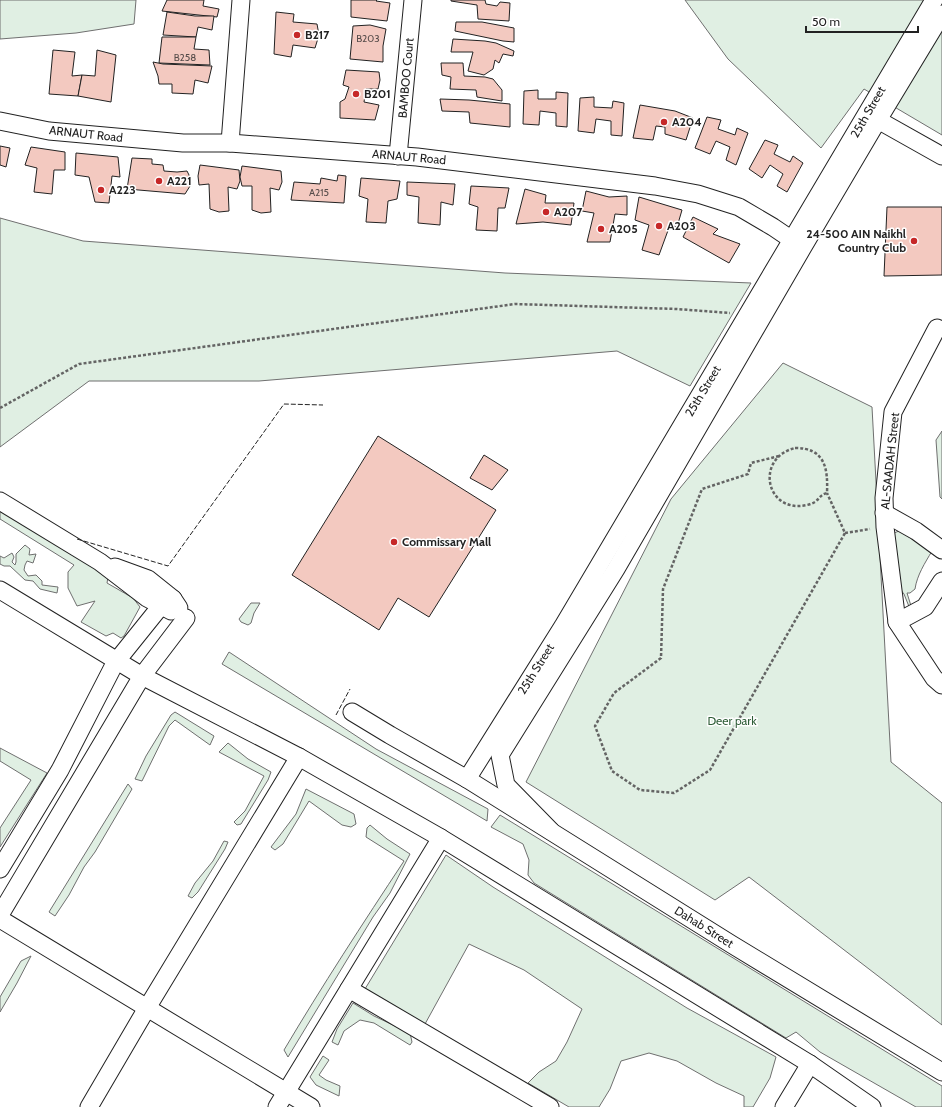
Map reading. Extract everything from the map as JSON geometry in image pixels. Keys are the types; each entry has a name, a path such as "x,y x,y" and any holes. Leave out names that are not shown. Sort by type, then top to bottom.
{"street":[{"path":"230,143 241,0"},
{"name":"BAMBOO Court","path":"398,156 413,0"},
{"name":"25th Street","path":"550,832 506,786 500,754 616,569 934,0"},
{"name":"25th Street","path":"467,779 563,626 748,315 798,244 878,120 942,14"},
{"name":"ARNAUT Road","path":"0,120 49,131 183,143 230,143 417,157 648,186 698,194 739,207 798,244"},
{"path":"878,120 942,156"},
{"name":"AL-SAADAH Street","path":"937,328 893,412 884,498 885,520 897,622 934,678 942,685"},
{"path":"0,501 100,562 148,579 167,602 186,618 142,676 0,915"},
{"path":"885,520 916,531 942,550"},
{"path":"897,622 925,607 942,581"},
{"path":"0,590 142,676 299,757 441,838 810,1064 872,1107"},
{"path":"0,869 60,770 117,661 167,602"},
{"name":"Dahab Street","path":"352,712 467,779 738,948 942,1072"},
{"path":"89,1107 299,757"},
{"path":"60,770 78,782"},
{"path":"282,1100 441,838"},
{"path":"0,920 148,1008 282,1100 311,1107"},
{"path":"349,989 550,1107"},
{"path":"784,1107 810,1064"}],"path":[{"path":"0,408 79,364 515,304 677,309 748,315"},
{"path":"827,493 822,495 815,502 806,506 786,504 778,498 772,490 769,480 770,471 774,461 787,450 803,448 811,450 823,461 828,477 827,493 845,533"},
{"path":"779,456 751,463 748,474 702,489 663,589 661,658 614,692 595,726 612,771 640,790 674,793 710,770 845,533 885,520"}],"green space":[{"path":"0,0 136,0 134,24 76,33 0,39"},
{"path":"685,0 939,0 942,2 942,135 864,89 821,148 728,59"},
{"path":"0,218 83,241 505,273 751,283 690,386 617,351 259,381 89,381 0,447"},
{"name":"Deer park","path":"783,363 872,407 891,762 942,803 942,1025 749,877 715,900 526,782 671,499"},
{"path":"942,431 942,499 940,497 936,440"},
{"path":"0,510 96,566 108,577 107,583 133,598 140,607 124,636 121,638 113,633 106,636 81,622 95,601 77,606 68,588 68,572 74,565 0,519"},
{"path":"899,531 932,551 919,574 915,589 910,593 907,593 912,609 910,609 904,594 900,589 894,533"},
{"path":"25,545 30,549 29,555 36,554 33,563 27,561 25,565 24,570 28,576 36,575 42,581 42,585 58,587 57,593 40,589 33,581 25,580 10,566 0,564 0,556 4,558 12,553 14,557 12,562 15,565 16,554"},
{"path":"251,603 260,603 254,613 251,623 248,625 241,622 239,619"},
{"path":"229,652 376,749 488,809 487,821 222,664"},
{"path":"175,712 214,736 210,745 175,720 169,726 142,781 135,779 146,756 171,715"},
{"path":"228,743 248,759 271,772 268,780 241,824 237,825 234,822 245,811 264,776 219,752"},
{"path":"0,748 47,773 0,847 0,828 31,780 0,761"},
{"path":"128,784 132,789 55,916 49,912"},
{"path":"306,789 354,814 356,824 351,827 342,825 309,801 283,844 275,850 271,847 296,814"},
{"path":"500,815 942,1086 942,1107 916,1107 820,1052 796,1032 786,1038 534,883 528,875 529,860 523,844 491,827"},
{"path":"370,825 387,839 410,854 390,893 373,917 288,1057 284,1050 313,1002 404,861 366,837 367,828"},
{"path":"224,841 228,842 225,849 198,892 192,898 188,896 195,883 213,861"},
{"path":"446,855 493,887 687,1008 776,1057 770,1078 753,1107 744,1107 744,1096 716,1083 677,1061 649,1053 621,1061 610,1089 599,1107 569,1107 528,1083 539,1072 556,1061 567,1042 582,1009 524,970 469,944 425,1024 365,989"},
{"path":"31,956 0,1012 0,997 21,961"},
{"path":"353,1003 374,1016 410,1033 412,1042 410,1045 374,1023 360,1020 344,1031 338,1045 332,1042 337,1029"},
{"path":"323,1056 329,1060 319,1075 340,1086 339,1096 316,1085 310,1077"}],"building":[{"path":"167,0 204,0 203,6 219,9 217,17 162,11"},
{"path":"351,0 377,0 376,1 390,3 387,21 351,17"},
{"path":"451,0 485,0 486,4 497,6 500,2 510,3 509,21 478,19 477,5"},
{"path":"167,12 195,16 214,16 212,30 198,27 196,37 163,35"},
{"name":"B217","path":"276,12 294,14 293,22 317,24 319,35 315,48 293,45 291,57 274,54"},
{"path":"456,22 482,22 514,28 514,42 455,31"},
{"name":"B203","path":"370,25 386,29 383,46 383,62 350,59 353,26"},
{"name":"B258","path":"162,37 196,37 194,49 209,50 210,65 159,63"},
{"path":"453,39 496,43 514,51 513,56 503,54 499,63 495,60 493,69 484,75 468,71 473,52 451,52"},
{"path":"53,50 75,52 72,76 82,75 78,96 49,94"},
{"path":"97,50 116,55 111,102 78,96 82,75 95,76"},
{"path":"153,62 163,64 212,66 208,83 195,80 193,94 172,93 172,84 159,84"},
{"path":"441,63 463,63 464,76 493,79 502,90 502,101 477,97 476,90 450,89 451,77 442,75"},
{"name":"B201","path":"346,70 379,72 380,80 378,89 366,89 364,102 379,105 375,120 340,118 340,102 345,99 349,87 343,85"},
{"path":"538,90 538,99 556,99 556,92 568,93 567,127 556,126 556,113 540,111 539,125 523,124 524,91"},
{"path":"594,97 594,107 612,108 613,101 624,103 622,136 611,135 611,121 596,119 594,133 578,131 580,98"},
{"path":"440,99 510,104 510,127 470,123 469,112 442,111"},
{"name":"A204","path":"640,105 675,111 693,118 686,140 665,134 665,127 656,126 653,140 633,138"},
{"path":"707,117 721,120 718,129 735,135 737,128 748,133 736,165 726,160 730,147 716,141 710,154 695,148"},
{"path":"765,140 778,145 774,154 790,162 793,156 803,163 787,192 777,186 783,174 770,165 762,178 749,169"},
{"path":"0,146 10,148 6,167 0,165"},
{"path":"31,147 65,152 65,170 54,170 52,194 34,192 37,168 25,165"},
{"name":"A223","path":"76,153 118,157 120,177 112,176 109,203 95,202 89,177 75,175"},
{"name":"A221","path":"132,158 152,159 152,164 163,165 164,171 187,171 190,186 185,194 127,189"},
{"path":"200,165 239,170 240,181 237,189 228,187 229,211 219,212 210,209 209,184 199,185 198,176"},
{"path":"242,166 281,171 282,182 279,190 270,188 271,212 261,213 252,210 252,186 242,186 240,177"},
{"name":"A215","path":"338,175 346,176 344,203 291,200 294,182 320,184 321,178 337,181"},
{"path":"361,178 400,181 397,199 388,201 386,223 366,222 368,199 359,196"},
{"path":"407,182 455,184 453,205 441,202 440,225 418,223 419,197 407,195"},
{"path":"471,186 509,188 505,208 498,208 497,231 476,230 478,207 469,204"},
{"name":"A207","path":"525,189 546,195 545,203 574,203 571,225 543,222 516,224"},
{"name":"A205","path":"586,191 609,197 627,196 627,215 615,214 610,242 587,242 594,213 582,211"},
{"name":"A203","path":"639,197 682,210 677,227 670,225 659,255 642,250 649,225 635,220"},
{"name":"24-500 AIN Naikhl Country Club","path":"887,207 942,207 942,275 884,276"},
{"path":"693,217 718,229 713,234 740,244 729,263 683,237"},
{"name":"Commissary Mall","path":"378,436 496,510 429,617 398,598 379,630 292,575"},
{"path":"484,455 508,470 492,490 470,478"}],"fence":[{"path":"77,539 168,566 284,404 323,405"},
{"path":"336,715 350,689"}],"place":[{"name":"B217","path":"297,35"},
{"name":"B201","path":"356,94"},
{"name":"A204","path":"664,122"},
{"name":"A221","path":"159,181"},
{"name":"A223","path":"101,190"},
{"name":"A207","path":"546,212"},
{"name":"A203","path":"659,226"},
{"name":"A205","path":"601,229"},
{"name":"24-500 AIN Naikhl Country Club","path":"914,241"},
{"name":"Commissary Mall","path":"394,542"}]}
